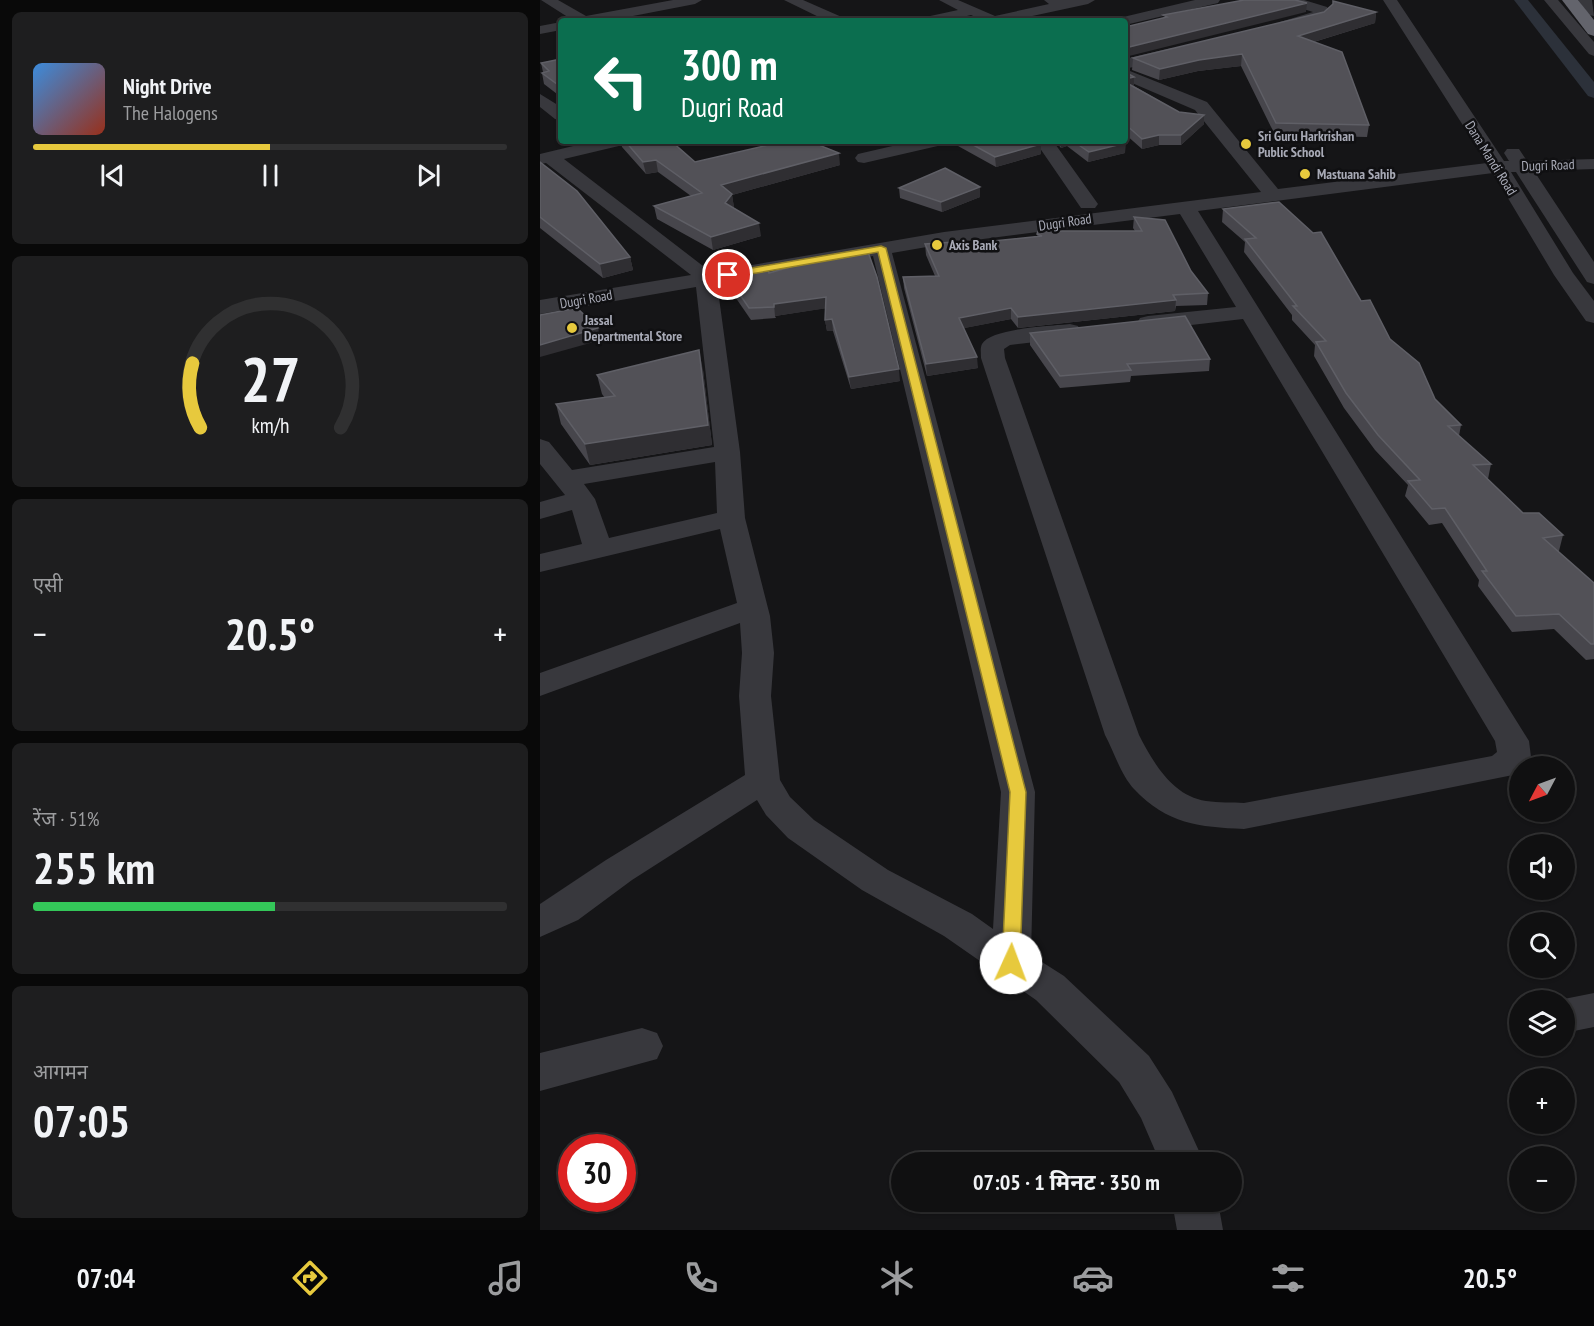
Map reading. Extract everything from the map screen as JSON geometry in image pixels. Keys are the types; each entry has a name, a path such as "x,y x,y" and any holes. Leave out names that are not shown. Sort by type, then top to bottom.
{"highway":[{"path":"1570,0 1594,31"}],"street":[{"path":"548,0 579,18"},
{"path":"600,18 695,0"},
{"path":"791,0 832,18"},
{"path":"946,0 988,18"},
{"path":"1006,18 1058,3 1088,0"},
{"path":"1128,20 1213,0"},
{"path":"1272,28 1323,13 1322,10 1289,0"},
{"name":"Dana Mandi Road","path":"1390,0 1506,160 1563,275 1594,316"},
{"path":"1407,0 1475,98"},
{"path":"1551,0 1594,51"},
{"path":"1585,0 1594,12"},
{"path":"668,5 687,16"},
{"path":"940,18 972,11"},
{"path":"540,30 558,27"},
{"path":"1128,63 1181,50"},
{"path":"1128,75 1201,106 1268,188"},
{"path":"540,99 558,113"},
{"path":"1500,135 1506,160 1594,278"},
{"path":"545,158 594,144"},
{"path":"864,159 924,144"},
{"path":"1046,144 1088,204"},
{"name":"Dugri Road","path":"540,308 983,220 1088,204 1268,188 1594,152"},
{"path":"545,158 701,275 727,452 731,518 753,608 758,653 755,696 763,780 778,806 801,830 875,880 958,925 1050,988 1134,1069 1157,1106 1178,1152"},
{"name":"Dugri Road","path":"1506,160 1594,164"},
{"name":"Dugri Road","path":"540,294 701,275 1185,206 1268,188"},
{"path":"1185,206 1250,312 1512,741 1514,757 1501,766 1244,816 1202,814 1176,804 1145,779 1122,735 991,350 994,343 1004,339 1250,312"},
{"path":"881,248 1018,792 1011,963"},
{"path":"540,447 574,489 598,549"},
{"path":"540,511 574,489 727,452"},
{"path":"540,563 731,518"},
{"path":"540,685 753,608"},
{"path":"540,922 565,909 620,870 763,780"},
{"path":"1575,1014 1594,1010"},
{"path":"540,1072 642,1046"},
{"path":"1197,1212 1200,1230"}],"building":[{"path":"1244,0 1295,0 1307,3 1128,47 1128,26 1167,17 1163,15"},
{"path":"1333,1 1376,12 1298,36 1342,52 1369,125 1276,123 1242,54 1199,60 1160,69 1133,58 1324,12 1333,4"},
{"path":"558,60 558,85 542,73 549,71 541,63"},
{"path":"1128,84 1179,112 1204,115 1181,135 1159,135 1142,139 1128,127"},
{"path":"628,144 674,144 695,162 773,144 816,144 839,153 721,185 732,194 725,203 759,223 711,237 654,206 702,193 656,160 643,162"},
{"path":"971,144 1041,144 995,157"},
{"path":"1077,144 1122,144 1089,152"},
{"path":"540,162 577,191 630,257 600,264 540,217"},
{"path":"945,168 980,187 941,202 899,188"},
{"path":"1279,202 1313,233 1321,232 1361,301 1370,300 1390,339 1419,363 1435,399 1461,425 1448,426 1491,464 1473,465 1523,513 1539,513 1563,535 1543,538 1594,583 1594,644 1591,644 1559,614 1516,616 1482,571 1487,571 1445,508 1432,509 1408,481 1420,480 1378,435 1346,393 1316,342 1326,341 1293,306 1297,306 1245,239 1256,238 1223,209"},
{"path":"1134,217 1165,220 1191,271 1208,293 1173,295 1176,300 1018,317 1011,308 959,318 977,357 926,364 903,277 939,276 925,244 954,242 954,245 1042,236 1037,234 1038,231 1142,231"},
{"path":"868,252 877,277 899,369 849,377 832,319 825,320 826,297 774,304 774,307 749,308 728,277 768,270 769,273 808,262"},
{"path":"577,308 598,328 540,345 540,315"},
{"path":"1185,316 1210,359 1127,364 1131,370 1060,376 1030,333"},
{"path":"699,350 708,425 585,444 556,404 615,396 597,375"}],"waterway":[{"path":"1521,0 1594,93"}],"place":[{"name":"Sri Guru Harkrishan Public School","path":"1246,144"},
{"name":"Mastuana Sahib","path":"1305,174"},
{"name":"Axis Bank","path":"937,245"},
{"name":"Jassal Departmental Store","path":"572,328"}],"route":[{"path":"728,275 881,248 1018,792 1011,963"}]}
